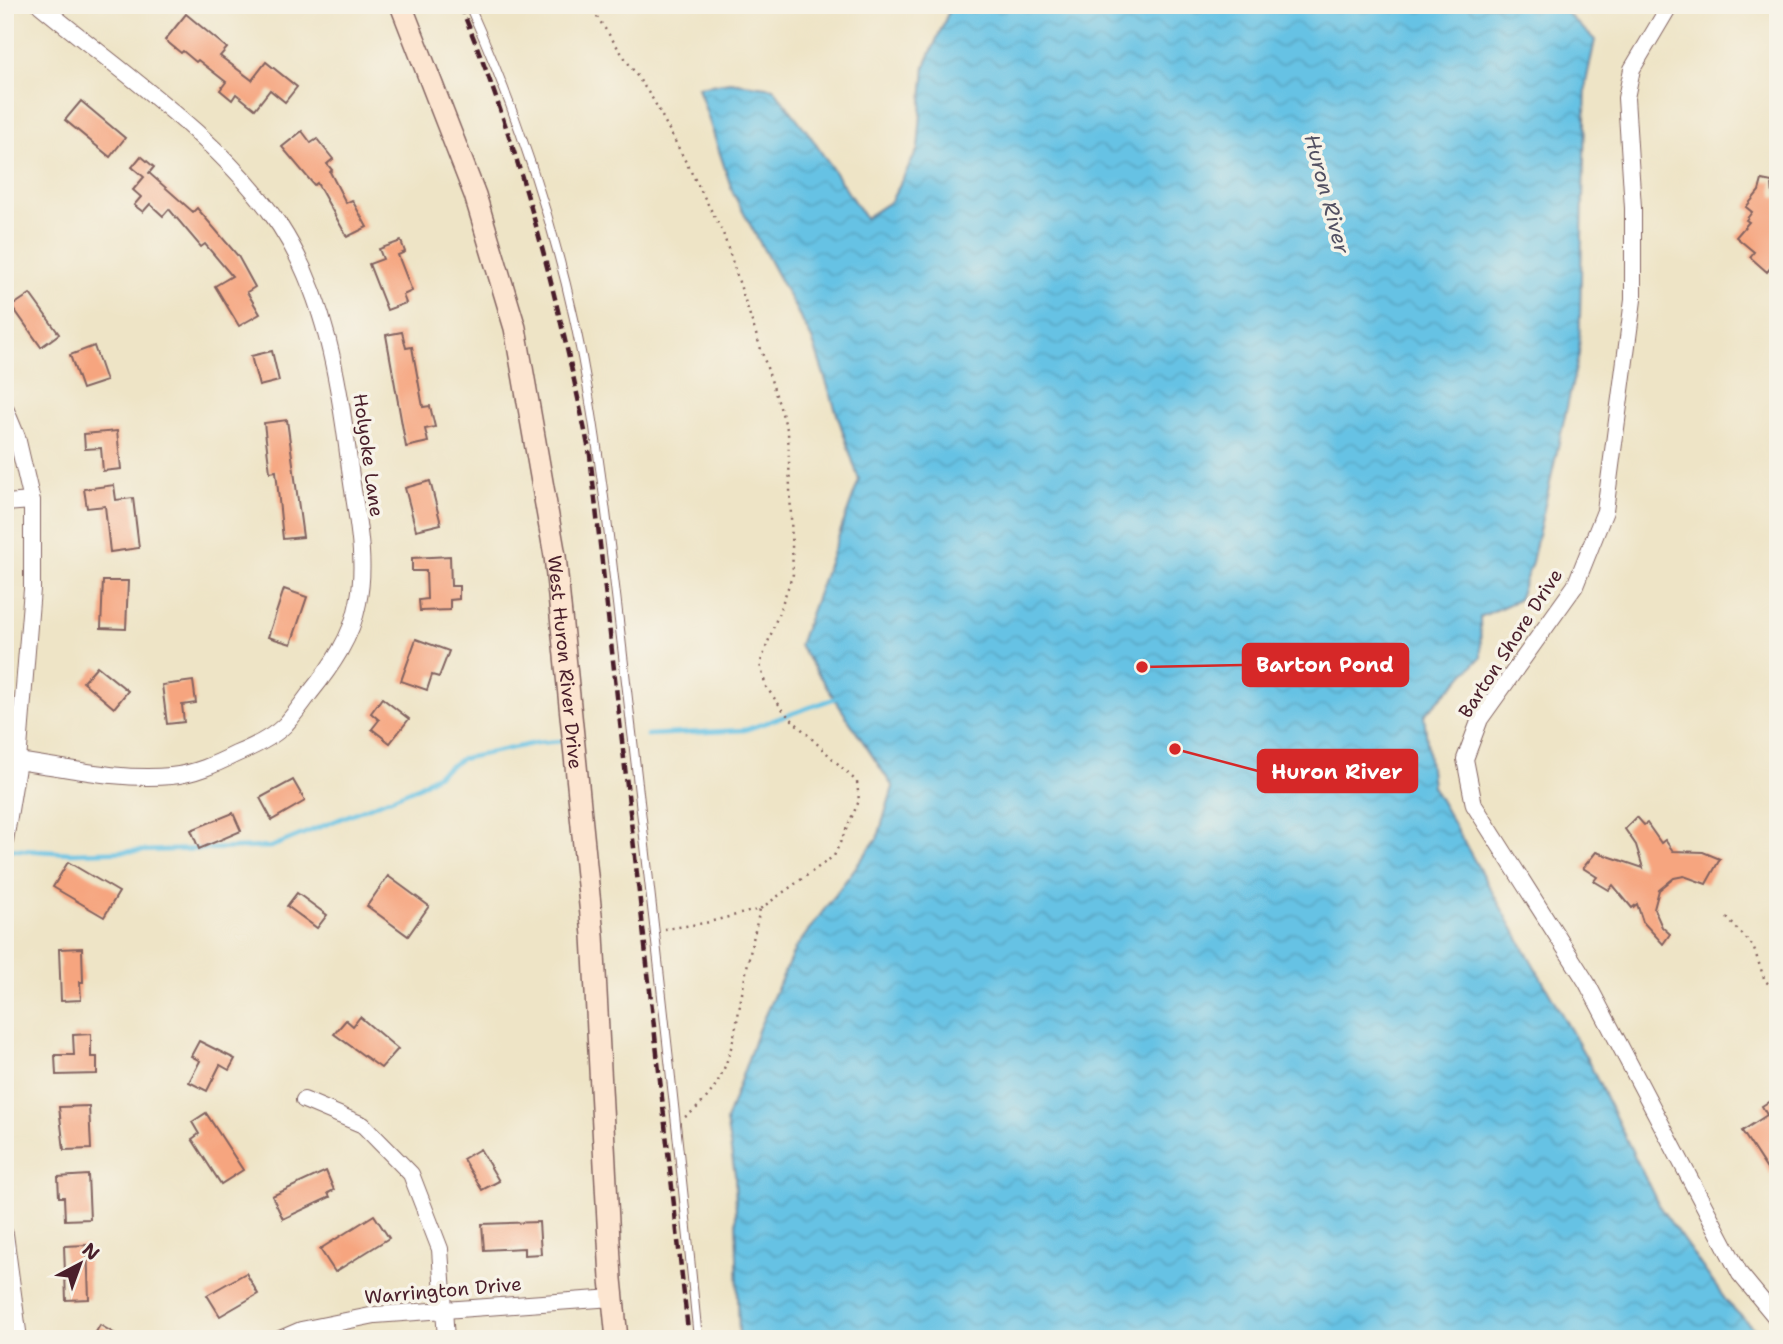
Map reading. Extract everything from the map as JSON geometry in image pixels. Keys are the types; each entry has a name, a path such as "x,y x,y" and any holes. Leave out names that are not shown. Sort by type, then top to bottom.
{"street":[{"name":"Holyoke Lane","path":"18,761 108,774 172,776 208,767 259,744 284,726 332,665 358,603 361,546 345,421 328,336 306,277 281,228 251,187 212,146 40,5"},
{"name":"West Huron River Drive","path":"401,5 475,195 515,328 553,543 567,648 593,935 617,1339"},
{"name":"Barton Shore Drive","path":"1670,5 1632,69 1626,98 1633,208 1633,300 1605,511 1576,586 1480,719 1465,759 1474,805 1587,984 1740,1274 1778,1320"},
{"path":"5,408 17,437 32,501 32,589 18,761 5,840"},
{"path":"5,503 32,501"},
{"path":"304,1100 363,1125 411,1174 440,1249 446,1339"},
{"path":"5,1234 19,1339"},
{"name":"Warrington Drive","path":"280,1339 301,1330 374,1315 613,1298"}],"lane":[{"path":"469,5 497,67 554,240 589,394 614,575 655,930 698,1339"}],"path":[{"path":"589,5 654,101 723,233 788,432 793,574 760,664 766,687 786,715 857,782 859,801 834,856 760,909 705,923 655,930"},
{"path":"677,1122 698,1108 717,1084 731,1055 760,909"},
{"path":"1727,918 1753,946 1765,981 1778,991"}],"water":[{"path":"948,5 1558,5 1595,40 1586,82 1579,354 1532,562 1518,600 1480,617 1481,657 1424,715 1432,786 1586,1057 1659,1206 1727,1302 1764,1339 739,1339 735,1174 726,1121 759,1028 795,949 878,837 893,787 799,645 859,480 812,339 733,193 698,87 730,82 773,88 809,134 865,218 891,201 918,149 925,66 949,11"}],"building":[{"path":"186,14 227,48 220,56 252,80 266,62 297,87 285,102 270,90 255,109 236,94 232,100 220,90 226,82 198,60 196,62 183,51 181,53 165,40"},
{"path":"81,101 125,138 110,157 65,120"},
{"path":"302,131 311,143 317,139 333,159 327,164 332,170 330,172 346,203 352,200 367,227 347,237 317,183 314,185 282,147"},
{"path":"141,156 154,167 149,173 193,212 197,208 238,256 255,287 247,292 260,314 239,326 215,286 232,276 205,244 201,247 169,209 163,216 150,204 143,212 134,205 141,197 133,190 144,177 132,167"},
{"path":"1762,180 1772,182 1773,196 1778,198 1778,259 1767,272 1750,257 1754,252 1736,237 1749,222 1746,220 1752,212 1746,207 1759,191"},
{"path":"401,241 405,252 398,255 412,291 403,295 406,303 387,310 369,264 383,259 379,249"},
{"path":"30,294 59,334 41,347 12,306"},
{"path":"402,332 406,348 412,347 423,407 430,406 435,427 425,429 428,442 406,447 386,335"},
{"path":"94,346 106,381 82,389 70,355"},
{"path":"272,351 279,381 259,386 251,356"},
{"path":"287,420 303,537 283,539 276,471 270,472 264,423"},
{"path":"117,431 121,469 103,471 101,448 85,449 84,434"},
{"path":"430,481 441,524 416,530 405,488"},
{"path":"114,485 116,500 133,498 139,548 110,552 105,506 87,508 84,489"},
{"path":"450,556 451,586 459,586 459,599 450,600 450,610 420,611 419,600 427,599 426,571 412,571 412,558"},
{"path":"103,581 128,581 126,629 101,628"},
{"path":"284,589 307,597 291,644 268,637"},
{"path":"416,639 449,651 439,677 432,675 427,690 401,681"},
{"path":"97,666 128,691 114,708 83,682"},
{"path":"193,681 196,703 182,705 184,722 167,724 162,685"},
{"path":"382,698 409,719 390,743 372,729 379,720 371,713"},
{"path":"293,780 305,801 272,820 260,798"},
{"path":"233,813 241,831 199,849 191,830"},
{"path":"1637,817 1644,825 1647,823 1661,843 1665,840 1673,851 1703,852 1720,859 1706,884 1684,876 1674,878 1659,890 1654,909 1662,927 1670,934 1663,944 1643,922 1637,904 1632,908 1613,885 1609,890 1594,881 1597,877 1583,868 1596,852 1643,868 1636,845 1625,829"},
{"path":"68,862 119,892 104,917 53,887"},
{"path":"388,876 429,906 408,936 367,906"},
{"path":"297,893 327,915 317,928 287,906"},
{"path":"82,948 81,1000 61,1001 59,949"},
{"path":"360,1017 398,1049 381,1068 334,1034 346,1020 353,1026"},
{"path":"91,1034 91,1057 97,1057 97,1074 56,1075 55,1055 74,1055 73,1035"},
{"path":"199,1041 235,1059 229,1070 220,1065 207,1091 189,1082 200,1061 191,1056"},
{"path":"1778,1096 1778,1168 1770,1174 1742,1131 1767,1115 1762,1106"},
{"path":"89,1106 91,1149 64,1150 59,1107"},
{"path":"206,1113 243,1170 221,1184 192,1139 199,1134 192,1122"},
{"path":"480,1149 499,1181 482,1190 463,1159"},
{"path":"326,1171 334,1190 328,1193 330,1197 283,1219 272,1196"},
{"path":"88,1175 90,1219 65,1220 64,1197 59,1197 58,1177"},
{"path":"374,1215 389,1238 335,1272 320,1249"},
{"path":"539,1222 541,1254 524,1255 524,1248 484,1250 482,1224"},
{"path":"87,1245 89,1299 66,1300 64,1246"},
{"path":"246,1273 258,1294 220,1316 207,1295"},
{"path":"100,1325 124,1339 92,1339"}],"waterway":[{"path":"647,735 745,730 836,698"},
{"path":"5,849 71,853 271,847 418,787 461,759 536,743 562,741"}],"railway":[{"path":"460,5 502,115 520,171 551,283 590,455 689,1339"}],"place":[{"name":"Barton Pond","path":"1142,667"},
{"name":"Huron River","path":"1175,749"}]}
